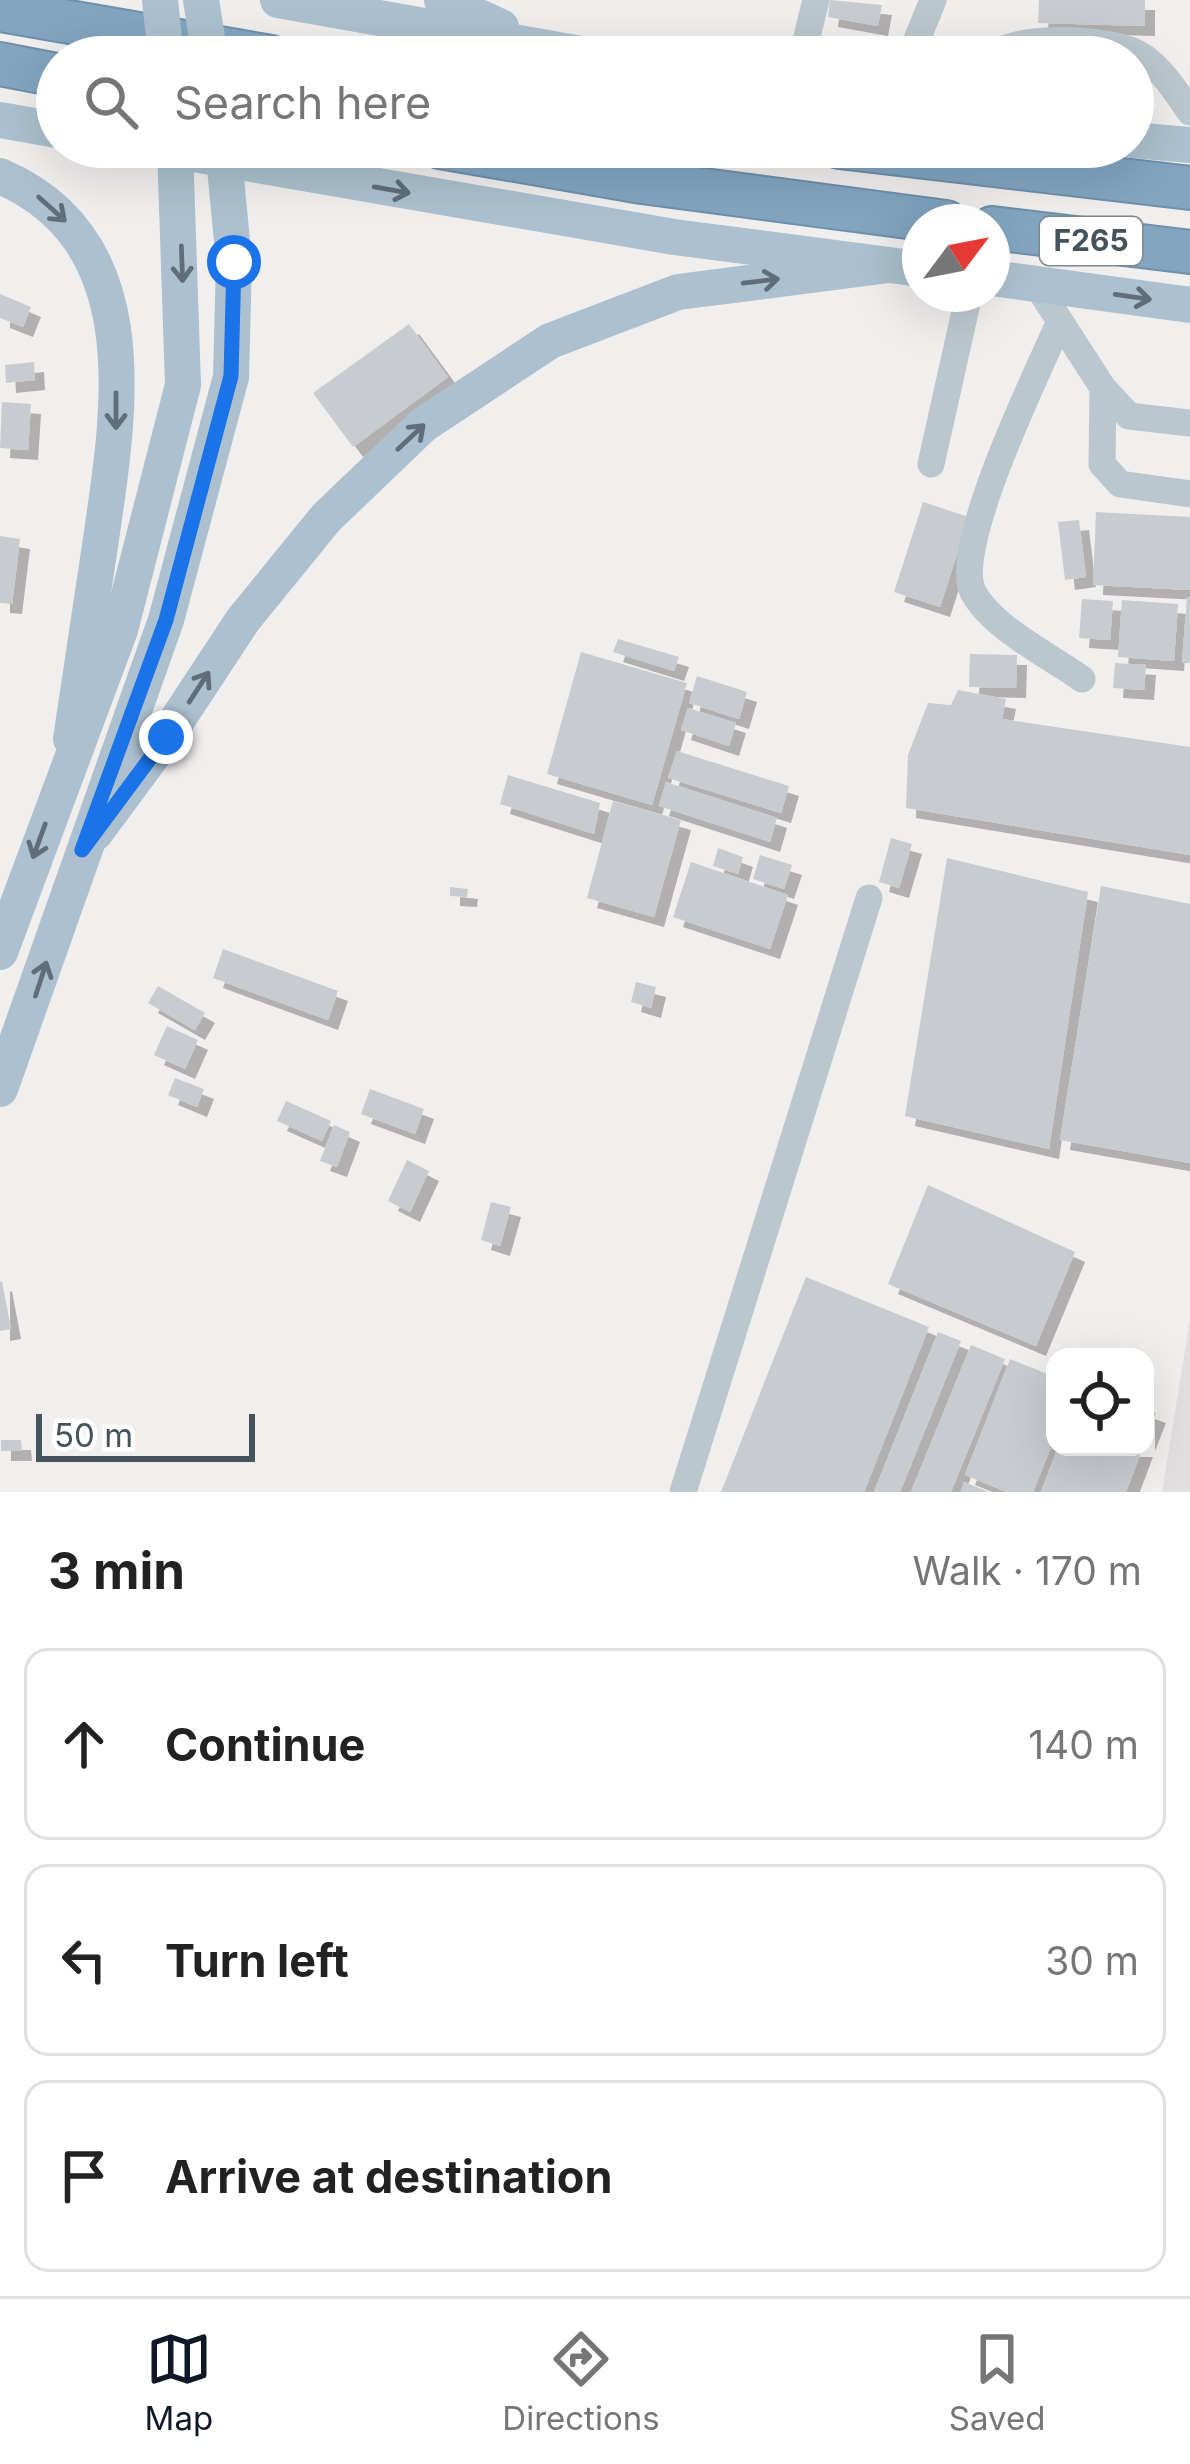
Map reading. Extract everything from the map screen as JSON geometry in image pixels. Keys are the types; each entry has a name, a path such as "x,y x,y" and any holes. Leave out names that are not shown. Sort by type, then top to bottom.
{"highway":[{"path":"0,10 150,36"},
{"path":"0,64 36,71"},
{"path":"561,168 902,216"},
{"name":"F265","path":"1024,168 1190,188"},
{"name":"F265","path":"1010,230 1190,252"}],"main road":[{"path":"160,0 164,36"},
{"path":"201,0 207,36"},
{"path":"278,0 476,36"},
{"path":"442,0 520,36"},
{"path":"0,120 36,126"},
{"path":"1154,142 1190,145"},
{"path":"0,952 120,630 183,385 177,168"},
{"path":"0,1089 166,620 231,376 234,262 225,168"},
{"path":"275,168 674,237 902,267"},
{"path":"0,176 49,202 92,256 116,326 117,430 68,761"},
{"path":"82,850 166,737 243,620 326,518 423,425 550,341 678,292 902,267"},
{"path":"1010,280 1190,305"}],"lane":[{"path":"807,36 816,0"},
{"path":"918,36 933,0"},
{"path":"1154,68 1190,112"},
{"path":"1036,284 1103,388 1129,416 1190,423"},
{"path":"931,464 965,312"},
{"path":"1060,321 986,491 968,577 974,596 992,614 1082,679"},
{"path":"1103,388 1102,464 1120,484 1190,494"},
{"path":"683,1492 869,898"}],"shaded area":[{"path":"1190,1320 1190,1492 1162,1492"}],"building":[{"path":"830,0 882,5 878,26 828,17"},
{"path":"1039,0 1145,0 1145,26 1038,23"},
{"path":"0,294 31,307 23,327 0,318"},
{"path":"409,324 448,377 353,447 313,393"},
{"path":"34,362 35,380 6,383 5,365"},
{"path":"2,402 31,404 28,450 0,448"},
{"path":"923,502 969,517 940,607 894,592"},
{"path":"1096,512 1190,517 1190,590 1093,585"},
{"path":"1079,520 1086,577 1065,580 1058,522"},
{"path":"0,536 20,539 12,604 0,603"},
{"path":"1187,597 1190,663 1182,663"},
{"path":"1082,599 1113,601 1110,640 1079,638"},
{"path":"1122,600 1178,604 1174,661 1118,657"},
{"path":"618,639 679,657 674,671 613,652"},
{"path":"581,652 687,683 652,805 547,774"},
{"path":"970,654 1017,655 1016,688 969,687"},
{"path":"1115,663 1146,665 1144,690 1113,688"},
{"path":"697,676 747,692 739,719 689,703"},
{"path":"958,690 1006,699 1002,719 1190,747 1190,855 906,808 908,755 928,703 951,705"},
{"path":"688,708 736,723 729,746 681,730"},
{"path":"677,751 789,786 781,813 668,778"},
{"path":"508,775 600,803 594,834 500,804"},
{"path":"666,782 777,818 770,842 659,806"},
{"path":"613,801 681,820 654,917 587,898"},
{"path":"891,838 912,844 899,888 879,882"},
{"path":"718,848 743,857 738,874 713,866"},
{"path":"760,855 792,865 784,889 753,879"},
{"path":"947,858 1088,892 1049,1149 905,1116"},
{"path":"691,862 788,895 770,949 673,917"},
{"path":"1101,886 1190,904 1190,1163 1060,1140"},
{"path":"450,887 468,889 467,897 450,896"},
{"path":"223,949 338,991 328,1020 213,978"},
{"path":"636,982 656,987 651,1008 631,1002"},
{"path":"158,986 205,1013 195,1030 148,1003"},
{"path":"167,1026 198,1040 185,1069 154,1055"},
{"path":"175,1078 204,1089 197,1107 168,1095"},
{"path":"370,1089 424,1109 415,1134 361,1114"},
{"path":"286,1101 331,1121 322,1141 277,1121"},
{"path":"334,1125 350,1132 337,1167 320,1161"},
{"path":"407,1160 429,1171 410,1212 388,1201"},
{"path":"928,1185 1075,1252 1036,1346 888,1284"},
{"path":"491,1202 511,1207 500,1246 481,1240"},
{"path":"806,1277 929,1327 864,1492 721,1492"},
{"path":"0,1282 11,1329 0,1331"},
{"path":"938,1332 961,1341 900,1492 874,1492"},
{"path":"971,1345 1005,1359 951,1492 911,1492"},
{"path":"1010,1359 1046,1373 1047,1456 1033,1492 1007,1492 965,1475"},
{"path":"1,1440 21,1440 22,1451 1,1451"},
{"path":"1055,1456 1140,1456 1126,1492 1041,1492"},
{"path":"964,1482 989,1492 961,1492"}],"route":[{"path":"166,737 82,850 166,620 231,376 234,262"}]}
